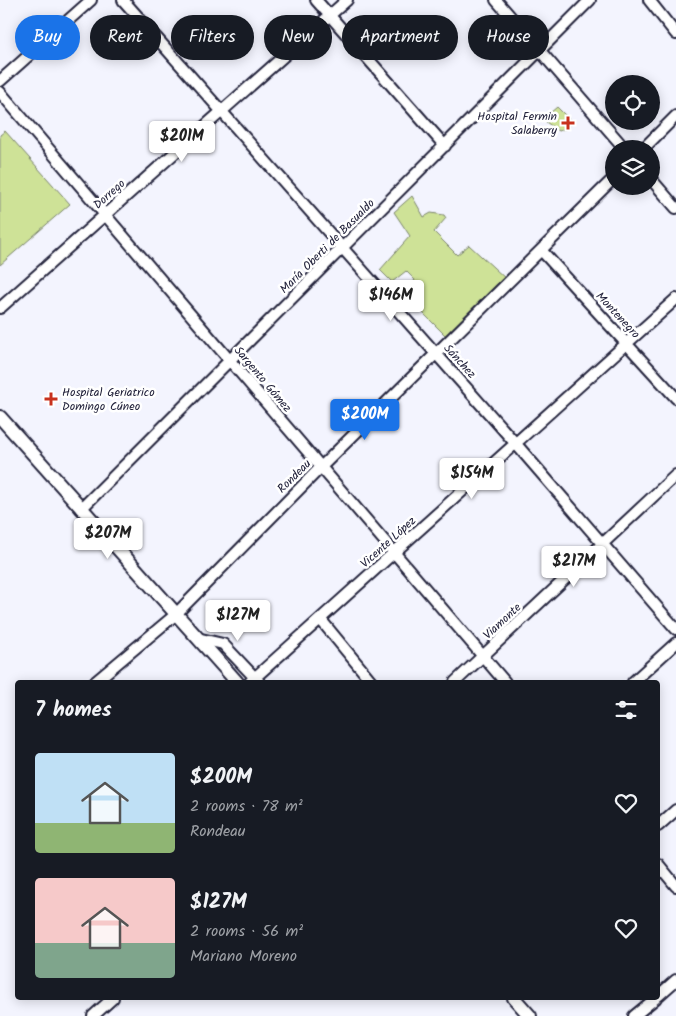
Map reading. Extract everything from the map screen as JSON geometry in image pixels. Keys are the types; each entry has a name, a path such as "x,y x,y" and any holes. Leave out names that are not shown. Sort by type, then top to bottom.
{"main road":[{"path":"0,417 175,615 235,680"},
{"path":"516,1000 530,1016"}],"street":[{"path":"0,81 90,0"},
{"name":"Sánchez","path":"123,0 436,353 676,629"},
{"path":"316,0 330,15"},
{"name":"Dorrego","path":"330,15 347,0"},
{"path":"496,0 509,15"},
{"name":"María Oberti de Basualdo","path":"549,41 590,0"},
{"path":"649,0 676,34"},
{"path":"332,17 445,146"},
{"name":"Dorrego","path":"0,308 279,60"},
{"name":"María Oberti de Basualdo","path":"81,509 530,60"},
{"path":"549,60 617,140"},
{"name":"Sargento Gómez","path":"0,92 503,680"},
{"path":"652,140 676,116"},
{"name":"Rondeau","path":"97,680 175,615 321,467 605,187"},
{"path":"660,189 676,208"},
{"name":"Montenegro","path":"541,250 676,398"},
{"name":"Vicente López","path":"256,680 676,299"},
{"name":"Viamonte","path":"457,680 676,475"},
{"path":"321,620 370,680"},
{"path":"197,638 224,644 254,680"},
{"path":"634,680 676,643"},
{"path":"660,824 676,810"},
{"path":"660,866 676,886"},
{"path":"660,994 676,980"},
{"path":"93,1016 111,1000"},
{"path":"634,1016 653,1000"}],"green space":[{"path":"557,107 572,122 568,128 558,131 546,122 550,113"},
{"path":"5,131 70,204 0,265 0,135"},
{"path":"412,196 424,217 431,213 444,215 446,218 434,232 457,255 469,245 506,279 447,337 404,294 415,280 406,271 392,282 380,270 410,236 394,212"}],"place":[{"name":"Hospital Fermin Salaberry","path":"568,123"},
{"name":"Hospital Geriatrico Domingo Cúneo","path":"51,399"}]}
